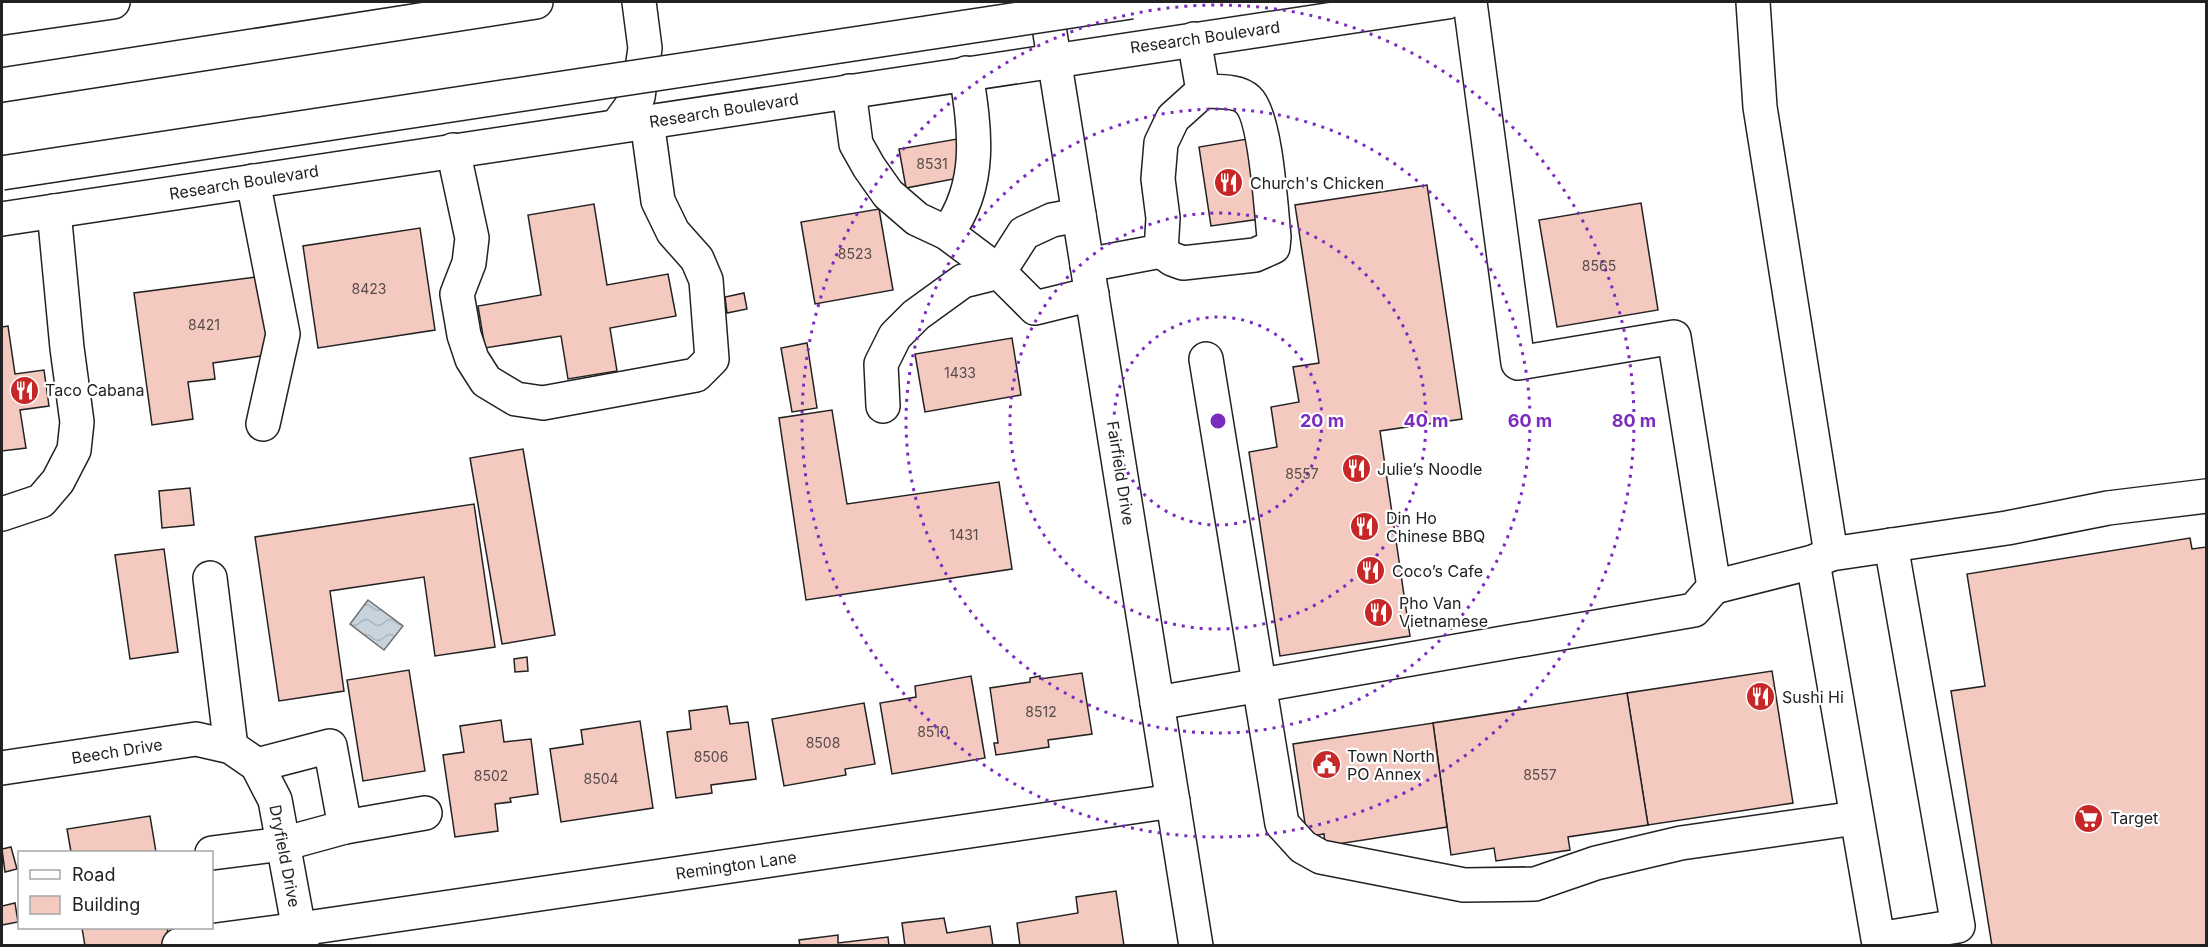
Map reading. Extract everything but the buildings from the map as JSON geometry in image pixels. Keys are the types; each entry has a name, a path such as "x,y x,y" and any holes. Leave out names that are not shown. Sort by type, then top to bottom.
{"main road":[{"path":"2,85 536,2"},
{"path":"453,150 472,238 469,263 457,294 464,335 472,359 486,381 516,399 543,402 696,375 712,359 706,280 697,259 673,232 658,201 632,124 645,48 639,2"},
{"name":"Fairfield Drive","path":"1045,2 1196,945"},
{"path":"2,173 1131,2"},
{"name":"Research Boulevard","path":"2,219 1054,59 1447,2"},
{"path":"1470,2 1518,363 1674,336 1714,587"},
{"path":"1753,2 1760,106 1856,818 1878,939 1959,926 1891,545"},
{"path":"2,18 98,3"},
{"path":"1194,39 1203,91"},
{"path":"947,234 959,216 968,189 974,153 974,129 966,73"},
{"path":"849,91 856,144 888,194 917,219 947,234 999,272 1035,308 1089,280 1161,250"},
{"path":"1203,91 1235,94 1247,98 1255,109 1264,153 1274,237 1273,247 1255,255 1183,263 1172,259 1161,250 1162,218 1158,179 1161,143 1173,118 1203,91"},
{"path":"253,181 283,334 263,424"},
{"path":"2,514 41,501 58,481 74,450 77,422 67,348 54,211"},
{"path":"883,406 881,364 895,336 916,315 963,281 999,272 1024,233 1052,220 1079,215"},
{"path":"1206,359 1282,824 1303,848 1321,857 1464,885 1535,884 1596,863 1681,843 1856,818"},
{"path":"1157,703 1694,610 1714,587 1822,558 2007,528 2108,508 2206,496"},
{"path":"210,578 244,756 330,746 345,827"},
{"name":"Beech Drive","path":"2,768 196,739 244,756"},
{"name":"Dryfield Drive","path":"244,756 275,800 301,937"},
{"name":"Remington Lane","path":"179,945 301,937 1173,801"},
{"path":"213,853 283,844 345,827 425,813"}],"water":[{"path":"368,600 403,626 384,650 350,624"}],"place":[{"name":"Church's Chicken","path":"1229,183"},
{"name":"Taco Cabana","path":"24,390"},
{"name":"Julie’s Noodle","path":"1356,469"},
{"name":"Din Ho Chinese BBQ","path":"1365,527"},
{"name":"Coco’s Cafe","path":"1371,571"},
{"name":"Pho Van Vietnamese","path":"1378,612"},
{"name":"Sushi Hi","path":"1761,697"},
{"name":"Town North PO Annex","path":"1326,765"},
{"name":"Target","path":"2089,818"}]}
